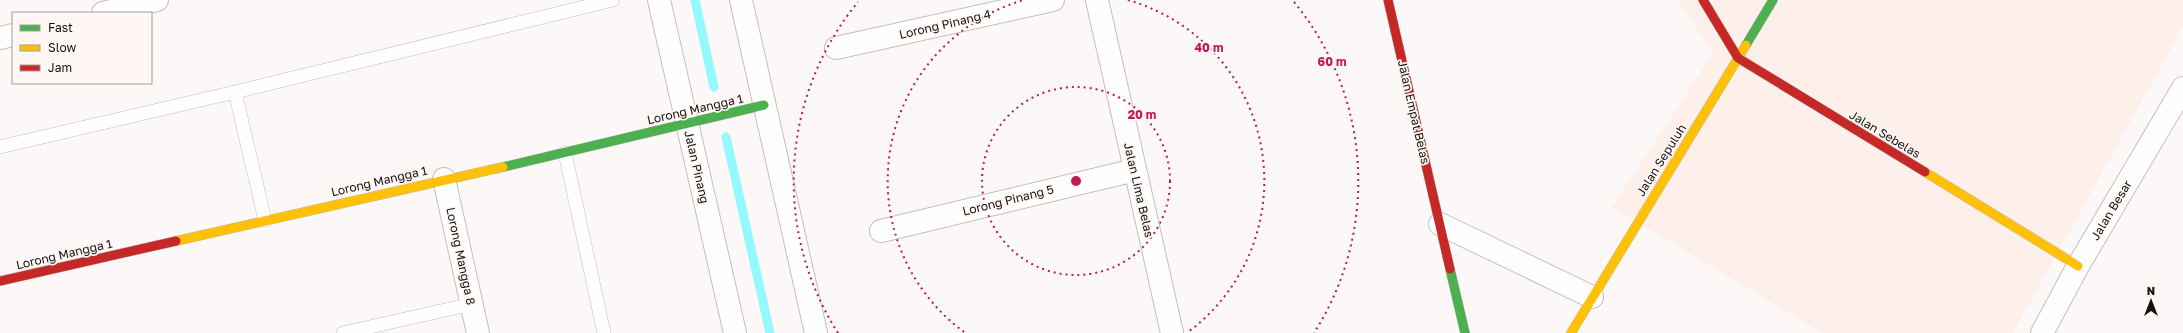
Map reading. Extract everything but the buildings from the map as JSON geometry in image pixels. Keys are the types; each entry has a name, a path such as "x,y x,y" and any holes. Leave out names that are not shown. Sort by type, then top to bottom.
{"street":[{"path":"107,12 157,0"},
{"name":"Jalan Pinang","path":"660,0 735,333"},
{"path":"741,0 816,333"},
{"name":"Lorong Pinang 4","path":"836,48 1053,0"},
{"name":"Jalan Lima Belas","path":"1097,0 1172,333"},
{"name":"Jalan Empat Belas","path":"1388,0 1465,333"},
{"name":"Jalan Sebelas","path":"1703,0 1738,58 2078,266"},
{"name":"Jalan Sepuluh","path":"1571,333 1773,0"},
{"path":"0,38 12,35"},
{"name":"Jalan Besar","path":"2042,333 2078,266 2183,88"},
{"name":"Lorong Mangga 1","path":"0,281 444,178 565,153 687,122 764,105"},
{"name":"Lorong Pinang 5","path":"881,231 1135,170"},
{"name":"Lorong Mangga 8","path":"444,178 478,333"},
{"path":"1440,224 1592,297"}],"lane":[{"path":"0,147 235,92 613,0"},
{"path":"235,92 265,220"},
{"path":"565,153 604,333"},
{"path":"343,333 472,304"}],"shaded area":[{"path":"1677,0 2183,0 2183,27 2013,333 1822,333 1612,207 1713,53"}],"waterway":[{"path":"695,0 714,87"},
{"path":"726,137 770,333"}],"traffic: fast":[{"path":"1746,45 1773,0"},
{"path":"503,167 764,105"},
{"path":"1450,269 1465,333"}],"traffic: slow":[{"path":"1571,333 1746,45"},
{"path":"176,241 503,167"},
{"path":"1925,172 2078,266"}],"traffic: jam":[{"path":"1388,0 1450,269"},
{"path":"1703,0 1738,58 1925,172"},
{"path":"0,281 176,241"}]}
